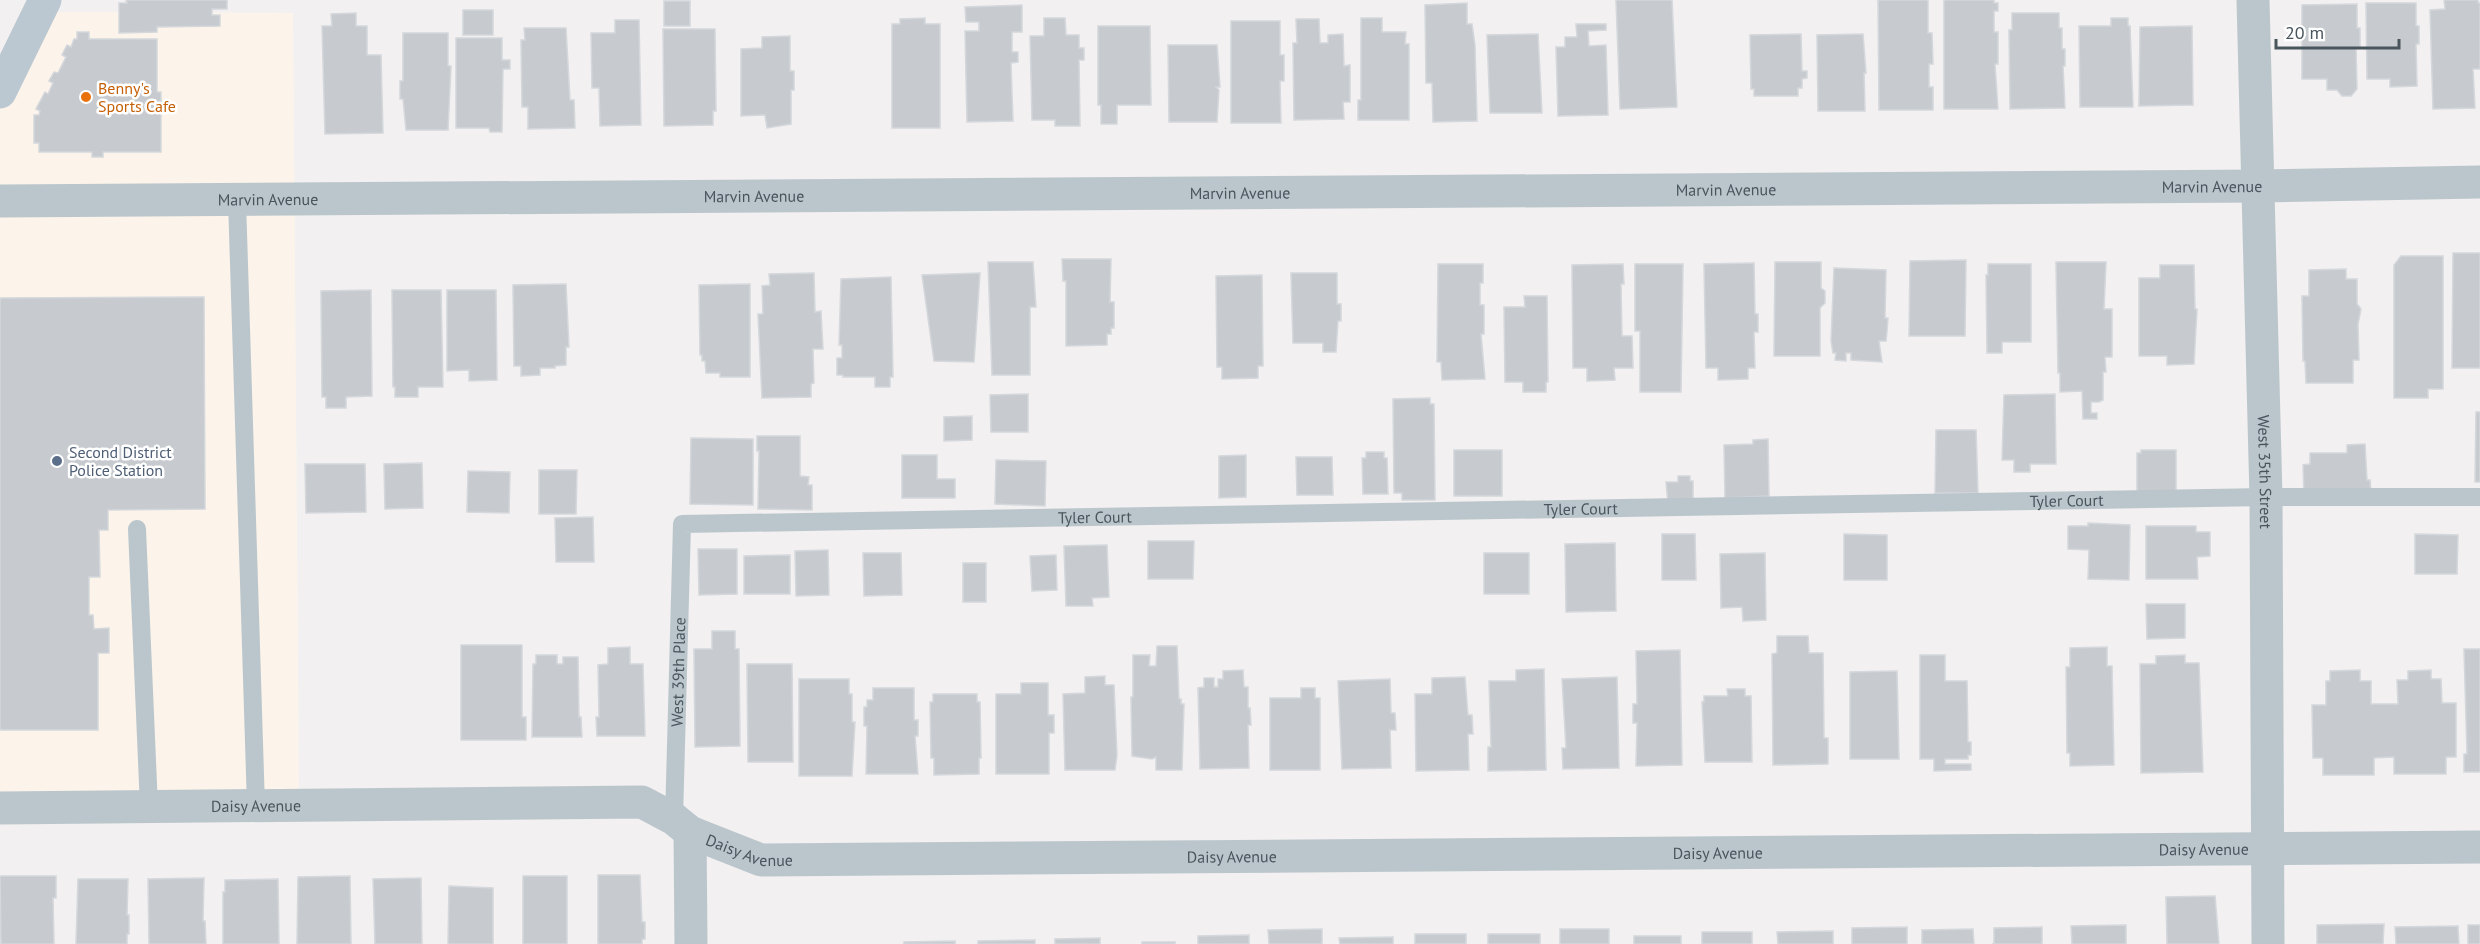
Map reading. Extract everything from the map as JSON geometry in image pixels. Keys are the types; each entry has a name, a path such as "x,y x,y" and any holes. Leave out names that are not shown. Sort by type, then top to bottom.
{"main road":[{"path":"0,92 45,0"}],"street":[{"name":"West 35th Street","path":"2253,0 2266,497 2268,944"},
{"name":"Marvin Avenue","path":"0,201 2259,186 2480,182"},
{"name":"Daisy Avenue","path":"0,808 642,802 682,825 761,860 2480,847"},
{"name":"West 39th Place","path":"682,825 691,944"}],"lane":[{"path":"237,200 256,806"},
{"name":"Tyler Court","path":"682,524 2266,497 2480,497"},
{"name":"West 39th Place","path":"682,524 682,825"},
{"path":"137,529 148,807"}],"shaded area":[{"path":"39,12 293,13 299,806 0,808 0,92"}],"building":[{"path":"126,0 227,0 227,9 212,9 212,15 220,15 220,26 157,27 157,32 119,33 119,3 127,3"},
{"path":"1616,0 1672,0 1677,107 1620,109"},
{"path":"1878,0 1928,0 1928,33 1932,33 1933,64 1929,64 1929,87 1933,87 1933,110 1879,110"},
{"path":"1944,0 1994,0 1994,3 1998,3 1998,11 1994,11 1994,32 1998,32 1998,64 1995,64 1998,109 1944,109"},
{"path":"2444,0 2478,0 2480,3 2480,69 2473,69 2475,108 2433,109 2430,10 2445,9"},
{"path":"664,1 690,1 690,26 664,26"},
{"path":"1467,3 1467,24 1472,24 1475,45 1477,121 1433,122 1432,83 1426,83 1425,5"},
{"path":"2366,3 2416,3 2416,26 2419,26 2419,44 2416,44 2417,86 2390,87 2390,79 2367,79"},
{"path":"2357,4 2360,48 2356,48 2357,89 2351,96 2342,96 2337,90 2327,90 2327,79 2302,79 2302,5"},
{"path":"1022,5 1022,32 1012,32 1012,52 1018,52 1018,62 1011,63 1013,121 967,122 965,31 979,31 979,22 966,22 965,7"},
{"path":"463,10 493,10 493,35 463,35"},
{"path":"356,13 356,26 367,26 367,55 381,55 383,133 325,134 322,26 332,26 331,14"},
{"path":"2012,13 2059,13 2062,49 2065,49 2065,66 2063,66 2065,108 2010,109 2009,30 2012,30"},
{"path":"925,18 925,24 940,24 940,128 892,128 892,24 900,24 900,19"},
{"path":"1044,18 1065,18 1066,35 1079,35 1079,48 1084,48 1084,60 1079,60 1080,126 1055,126 1055,120 1032,120 1030,36 1044,36"},
{"path":"1361,18 1382,18 1382,32 1406,32 1405,44 1409,44 1409,120 1358,120 1358,100 1361,100"},
{"path":"2111,18 2128,18 2128,26 2130,26 2133,107 2080,107 2079,26 2111,26"},
{"path":"1296,19 1319,19 1320,43 1328,43 1328,35 1343,34 1344,66 1350,65 1350,102 1343,102 1344,119 1294,120 1293,43 1297,43"},
{"path":"615,20 639,20 641,125 600,126 599,88 592,88 591,33 615,33"},
{"path":"1231,21 1280,21 1280,55 1284,55 1284,81 1280,81 1281,123 1231,123"},
{"path":"1576,24 1606,24 1606,30 1588,31 1589,46 1606,45 1608,115 1558,116 1556,47 1565,47 1565,37 1577,37"},
{"path":"1098,26 1150,26 1151,105 1117,105 1117,124 1101,124 1101,105 1098,105"},
{"path":"2192,26 2193,105 2139,106 2140,27"},
{"path":"524,28 566,28 570,100 574,100 575,128 528,129 528,107 522,107 521,40 525,40"},
{"path":"663,29 715,29 716,111 713,111 713,125 664,126"},
{"path":"77,32 89,32 89,39 157,39 157,92 161,92 161,152 103,152 103,157 92,157 92,152 39,152 39,143 34,143 34,115 39,115 40,111 36,109 45,92 48,94 53,83 49,81 54,72 58,73 66,57 62,55 67,45 71,47 74,39 77,39"},
{"path":"403,33 448,33 448,66 451,66 448,130 406,130 403,99 400,99 400,81 403,81"},
{"path":"1538,34 1542,113 1490,113 1487,35"},
{"path":"1801,34 1802,71 1807,71 1807,78 1802,79 1802,88 1798,88 1798,96 1754,96 1754,89 1751,89 1750,35"},
{"path":"1863,34 1866,73 1864,73 1865,111 1818,111 1817,35"},
{"path":"790,36 790,71 794,71 794,90 791,90 791,124 767,128 765,115 741,116 741,49 762,48 762,37"},
{"path":"456,38 502,38 502,60 510,60 510,69 503,69 502,132 490,132 489,128 456,128"},
{"path":"1168,45 1217,45 1220,87 1216,87 1219,90 1217,122 1169,122"},
{"path":"2453,253 2480,253 2480,368 2452,368"},
{"path":"2401,256 2443,256 2443,389 2428,389 2428,398 2394,398 2394,265"},
{"path":"1062,259 1111,259 1110,302 1114,302 1114,328 1111,328 1111,334 1107,334 1107,345 1066,346 1066,281 1063,281"},
{"path":"1966,260 1965,336 1909,336 1910,261"},
{"path":"988,262 1033,262 1036,307 1030,307 1030,375 992,375"},
{"path":"1775,262 1821,262 1821,288 1825,291 1825,303 1820,308 1820,356 1774,356"},
{"path":"2056,262 2106,262 2104,309 2112,309 2112,357 2105,357 2103,400 2091,402 2091,413 2097,413 2097,419 2083,419 2082,391 2060,392"},
{"path":"1754,263 1755,314 1758,314 1758,332 1754,332 1755,368 1748,368 1748,379 1718,380 1718,368 1706,368 1704,264"},
{"path":"1438,264 1483,264 1480,305 1484,305 1484,334 1481,334 1485,379 1442,380 1441,362 1437,362"},
{"path":"1623,264 1622,336 1632,336 1633,368 1614,368 1615,380 1587,381 1587,368 1573,368 1572,265"},
{"path":"1635,264 1683,264 1681,392 1640,392 1640,331 1635,331"},
{"path":"1988,264 2031,264 2031,342 2002,342 2002,353 1987,353 1986,275 1988,275"},
{"path":"2160,265 2194,265 2195,309 2197,309 2194,364 2167,365 2167,356 2139,356 2139,278 2160,278"},
{"path":"1834,268 1886,270 1885,318 1888,318 1886,341 1879,341 1882,362 1851,360 1851,353 1846,353 1846,361 1835,360 1836,353 1833,353 1831,341"},
{"path":"2346,269 2346,279 2357,279 2357,304 2361,309 2358,324 2359,360 2353,360 2353,383 2306,383 2305,361 2303,361 2302,296 2309,296 2309,270"},
{"path":"814,273 815,312 821,311 823,349 813,349 814,383 811,384 811,397 762,398 758,314 763,314 762,286 770,285 769,274"},
{"path":"980,273 974,362 934,361 922,275"},
{"path":"1291,273 1337,273 1337,304 1341,304 1341,321 1338,321 1336,352 1323,352 1323,343 1293,343"},
{"path":"1262,275 1263,366 1258,366 1258,378 1222,379 1222,367 1217,367 1216,276"},
{"path":"891,277 893,377 890,377 890,387 875,387 875,377 837,375 837,358 842,358 842,345 839,345 841,279"},
{"path":"566,284 569,347 566,347 566,365 540,368 540,375 521,376 521,366 514,366 513,285"},
{"path":"750,284 750,377 720,377 720,373 706,373 705,361 702,361 702,355 700,355 699,285"},
{"path":"371,290 372,396 346,397 346,408 326,408 326,397 322,397 321,291"},
{"path":"392,290 441,290 443,387 418,387 418,397 395,397"},
{"path":"447,290 496,290 497,380 469,381 469,370 447,371"},
{"path":"1524,296 1547,296 1548,382 1546,382 1546,392 1523,392 1523,382 1505,382 1504,307 1525,307"},
{"path":"204,297 205,509 108,510 108,530 99,530 100,577 89,577 89,615 93,615 94,629 109,628 109,653 98,653 98,730 0,730 0,298"},
{"path":"1028,394 1028,432 991,432 990,395"},
{"path":"2055,394 2056,464 2030,464 2030,472 2014,472 2014,460 2002,460 2004,395"},
{"path":"1430,398 1430,404 1434,404 1435,500 1402,500 1402,493 1394,493 1393,399"},
{"path":"2476,412 2480,412 2480,482 2475,482"},
{"path":"972,416 972,440 944,441 944,417"},
{"path":"1936,430 1976,430 1978,493 1935,493"},
{"path":"757,436 800,436 800,476 809,477 808,485 812,485 812,510 758,509"},
{"path":"691,438 753,439 753,505 690,504"},
{"path":"1768,439 1769,496 1725,498 1724,445 1753,444 1753,440"},
{"path":"2365,444 2367,480 2370,480 2371,492 2304,496 2303,465 2310,464 2310,453 2347,453 2347,445"},
{"path":"1454,450 1502,450 1502,496 1454,496"},
{"path":"2141,450 2176,450 2176,498 2137,498 2137,453 2141,453"},
{"path":"1366,452 1384,452 1384,458 1387,458 1388,494 1363,494 1362,458 1366,458"},
{"path":"902,455 937,455 937,479 955,479 955,498 902,498"},
{"path":"1246,455 1246,497 1219,498 1219,456"},
{"path":"1296,457 1332,457 1333,495 1297,495"},
{"path":"996,460 1046,461 1045,506 995,504"},
{"path":"422,463 423,508 385,509 384,464"},
{"path":"305,464 365,464 366,512 306,513"},
{"path":"539,470 577,470 576,514 539,514"},
{"path":"468,471 510,472 509,513 467,512"},
{"path":"1678,476 1690,476 1690,481 1693,481 1693,499 1668,504 1666,482 1678,482"},
{"path":"593,517 594,562 556,562 555,518"},
{"path":"2088,523 2130,525 2129,580 2088,579 2089,550 2068,549 2068,526 2088,526"},
{"path":"2146,526 2196,526 2196,532 2210,532 2210,556 2197,557 2198,579 2146,579"},
{"path":"1662,534 1695,534 1696,580 1662,580"},
{"path":"1844,534 1887,535 1887,580 1844,580"},
{"path":"2415,534 2458,535 2457,574 2415,574"},
{"path":"1148,541 1194,541 1193,579 1148,579"},
{"path":"1615,543 1616,611 1566,612 1565,544"},
{"path":"1107,545 1109,597 1092,598 1093,606 1066,606 1064,546"},
{"path":"698,549 737,549 737,594 699,595"},
{"path":"828,550 829,595 796,596 795,551"},
{"path":"863,553 901,553 902,595 864,596"},
{"path":"1484,553 1529,553 1529,594 1484,594"},
{"path":"1765,553 1766,620 1743,621 1742,607 1721,608 1720,554"},
{"path":"790,555 790,594 744,594 744,556"},
{"path":"1056,555 1057,590 1032,591 1030,556"},
{"path":"963,563 986,563 986,602 963,602"},
{"path":"2146,604 2185,604 2185,638 2147,639"},
{"path":"712,631 735,631 735,649 739,649 740,746 695,747 694,649 712,649"},
{"path":"1777,636 1808,636 1809,653 1823,653 1824,738 1828,738 1828,764 1773,765 1772,654 1777,653"},
{"path":"461,645 522,645 522,717 526,717 526,740 461,740"},
{"path":"1157,646 1177,646 1179,699 1181,699 1181,704 1184,704 1182,770 1156,770 1156,757 1152,759 1132,756 1133,655 1150,655 1149,666 1156,666"},
{"path":"630,647 630,664 643,664 645,736 597,736 598,665 608,664 608,648"},
{"path":"2107,647 2107,666 2112,666 2114,765 2070,766 2070,753 2067,753 2066,667 2070,667 2070,648"},
{"path":"2464,649 2480,649 2480,772 2464,772 2464,754 2467,754"},
{"path":"1680,650 1682,765 1636,766 1637,723 1633,723 1633,704 1637,704 1636,651"},
{"path":"536,655 557,655 557,664 563,664 563,657 578,657 579,717 581,717 582,737 532,737 533,664 536,664"},
{"path":"1920,655 1945,655 1945,681 1967,681 1968,742 1971,742 1971,755 1968,755 1968,759 1945,759 1945,764 1971,764 1971,770 1934,771 1934,759 1920,759"},
{"path":"2185,655 2185,663 2199,663 2203,772 2141,773 2140,664 2156,664 2156,656"},
{"path":"747,664 792,664 793,762 748,762"},
{"path":"1544,669 1546,770 1488,771 1488,747 1491,747 1489,681 1516,681 1516,670"},
{"path":"1243,670 1244,687 1248,687 1248,708 1250,708 1249,768 1200,769 1198,688 1204,687 1204,678 1214,678 1214,687 1218,687 1218,679 1223,679 1223,671"},
{"path":"2360,670 2360,681 2371,681 2371,704 2398,704 2397,680 2408,680 2408,671 2431,670 2431,679 2441,679 2442,703 2456,703 2456,757 2446,757 2446,774 2394,774 2394,757 2374,758 2374,775 2323,775 2323,758 2313,758 2312,705 2326,705 2326,681 2330,681 2330,671"},
{"path":"1897,671 1899,759 1850,759 1850,672"},
{"path":"1105,676 1105,685 1114,685 1117,755 1115,770 1065,770 1063,694 1085,693 1085,677"},
{"path":"1465,677 1468,715 1472,715 1473,734 1468,734 1469,770 1416,771 1415,694 1432,694 1432,678"},
{"path":"1617,677 1619,768 1563,769 1562,748 1566,748 1562,679"},
{"path":"799,679 849,679 849,694 852,694 852,722 855,722 852,776 799,776"},
{"path":"1390,679 1391,713 1395,713 1396,730 1390,730 1391,768 1342,769 1338,681"},
{"path":"1021,683 1048,683 1048,715 1054,715 1054,733 1049,733 1049,774 996,774 996,694 1021,694"},
{"path":"873,688 914,688 914,720 918,720 918,736 915,736 918,774 866,774 867,726 864,726 864,707 867,707 867,700 873,700"},
{"path":"1301,688 1315,688 1315,698 1320,698 1320,770 1270,770 1270,698 1301,698"},
{"path":"1727,689 1745,689 1745,696 1751,696 1752,762 1705,762 1702,702 1704,702 1704,696 1728,696"},
{"path":"933,694 977,694 977,702 980,702 979,774 934,775 934,758 931,758 930,702 933,702"},
{"path":"598,875 640,875 642,922 645,922 645,939 642,939 642,944 598,944"},
{"path":"0,876 56,876 56,898 53,898 54,944 1,944"},
{"path":"350,876 351,944 297,944 298,877"},
{"path":"523,876 567,876 567,944 523,944"},
{"path":"204,878 203,921 205,921 206,944 149,944 148,879"},
{"path":"421,878 422,944 375,944 373,879"},
{"path":"78,879 128,879 129,934 127,934 127,944 76,944"},
{"path":"278,879 279,944 223,944 225,880"},
{"path":"449,886 493,888 493,944 448,944"},
{"path":"2215,896 2219,944 2167,944 2166,897"},
{"path":"2384,924 2383,944 2317,944 2317,925"},
{"path":"2126,925 2126,944 2072,944 2071,926"},
{"path":"2468,925 2480,925 2480,944 2468,944"},
{"path":"2458,926 2459,944 2396,944 2395,927"},
{"path":"1907,927 1907,944 1852,944 1852,928"},
{"path":"2042,927 2042,944 1994,944 1994,928"},
{"path":"1322,929 1322,944 1269,944 1268,930"},
{"path":"1560,929 1609,929 1609,944 1560,944"},
{"path":"1973,929 1974,944 1922,944 1922,930"},
{"path":"1833,931 1833,944 1778,944 1777,932"},
{"path":"1702,932 1752,932 1752,944 1702,944"},
{"path":"1415,934 1466,934 1466,944 1415,944"},
{"path":"1488,934 1540,934 1540,944 1488,944"},
{"path":"1249,935 1249,944 1198,944 1198,936"},
{"path":"1634,936 1681,936 1681,944 1634,944"},
{"path":"1393,937 1393,944 1340,944 1339,938"},
{"path":"1100,938 1100,944 1055,944 1055,939"},
{"path":"1035,940 1035,944 978,944 978,941"},
{"path":"955,941 955,944 904,944 904,942"},
{"path":"1142,942 1175,942 1175,944 1142,944"}],"place":[{"name":"Benny's Sports Cafe","path":"86,97"},
{"name":"Second District Police Station","path":"57,461"}]}
